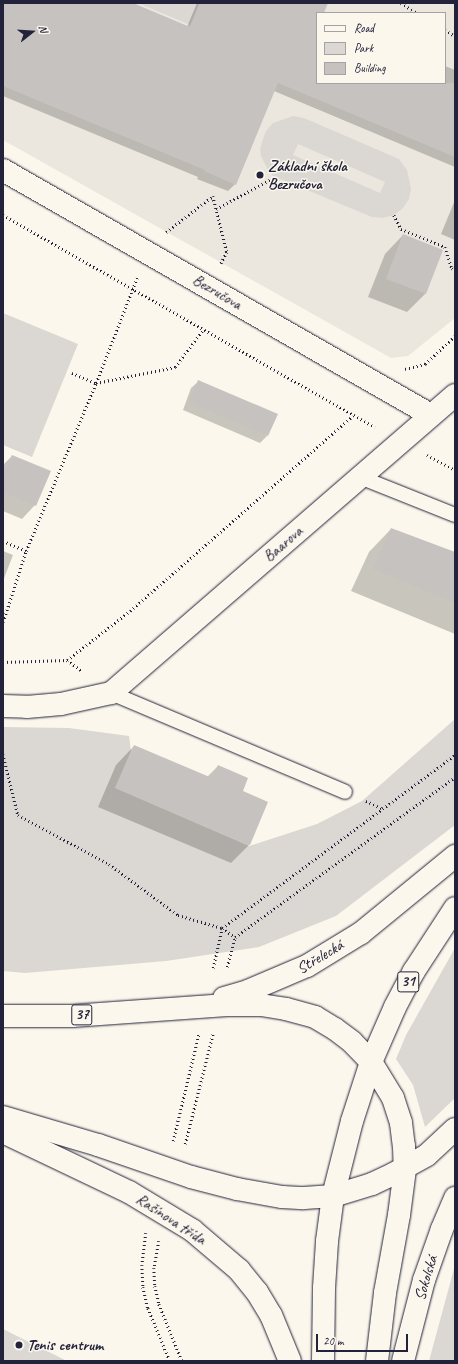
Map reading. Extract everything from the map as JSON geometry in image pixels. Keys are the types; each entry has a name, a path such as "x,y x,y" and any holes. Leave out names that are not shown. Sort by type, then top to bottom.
{"main road":[{"name":"Bezručova","path":"3,170 431,415"},
{"name":"Baarova","path":"111,693 455,395"},
{"path":"3,706 27,707 61,704 111,693"},
{"name":"Střelecká","path":"162,1010 211,1001 248,992 308,966 360,932 455,856"},
{"name":"31","path":"322,1361 324,1288 333,1196 352,1121 371,1062 395,1007 414,971 455,908"},
{"path":"162,1010 227,1005 261,1005 286,1008 315,1017 335,1029 352,1042 371,1062 383,1079 393,1098 399,1117 404,1146 405,1169 399,1215 385,1293 377,1361"},
{"name":"37","path":"3,1016 72,1016 162,1010"},
{"path":"3,1117 98,1145 191,1177 237,1189 282,1197 304,1198 333,1196 372,1184 405,1169 427,1155 455,1129"},
{"name":"Rašínova třída","path":"3,1132 130,1192 192,1230 239,1270 257,1292 271,1315 290,1361"},
{"name":"Sokolská","path":"403,1361 424,1280 455,1198"}],"lane":[{"path":"360,477 455,515"},
{"path":"111,693 345,792"}],"path":[{"path":"401,3 415,12"},
{"path":"446,31 455,36"},
{"path":"216,209 275,177"},
{"path":"3,622 26,551 96,383 131,289 150,253 166,232 213,196 226,252 218,271"},
{"path":"3,215 353,416 402,441"},
{"path":"394,215 402,229 445,247 452,268 455,270"},
{"path":"72,373 96,383 175,367 203,330"},
{"path":"399,370 425,364 455,336"},
{"path":"3,662 67,660 130,611 353,416"},
{"path":"3,541 26,551"},
{"path":"3,755 18,815 109,864 178,915 222,928 234,936"},
{"path":"213,968 222,928 455,755"},
{"path":"227,967 234,936 455,777"},
{"path":"172,1141 199,1032"},
{"path":"186,1144 213,1033"},
{"path":"146,1231 142,1265 143,1287 148,1308 170,1361"},
{"path":"159,1240 154,1268 154,1286 159,1304 182,1361"}],"shaded area":[{"name":"Základní škola Bezručova","path":"3,3 455,3 455,318 408,356 391,358 3,140"}],"green space":[{"path":"138,3 199,3 190,25"},
{"path":"293,116 304,118 399,159 407,170 411,189 409,199 403,208 394,215 383,218 372,217 273,176 268,170 261,156 260,149 266,131 273,123","holes":["298,144 385,182 380,193 293,155"]},
{"path":"3,313 78,344 32,457 3,445"},
{"path":"455,719 455,825 336,916 259,947 166,961 25,973 3,971 3,727 69,728 129,736 131,751 115,788 249,846 317,824 362,801"},
{"path":"455,948 455,1098 425,1127 413,1085 396,1059 406,1035"},
{"path":"455,1265 455,1361 429,1361"},
{"name":"Tenis centrum","path":"3,1329 67,1361 3,1361"}],"building":[{"path":"3,3 133,3 190,27 200,3 328,3 324,12 316,12 316,84 455,83 455,157 278,83 236,185 204,171 205,170 3,86"},
{"path":"403,234 443,250 426,294 386,279"},
{"path":"198,380 278,414 268,436 189,402"},
{"path":"12,455 51,471 36,506 3,492 3,476"},
{"path":"391,528 455,552 455,603 373,569"},
{"path":"134,745 212,778 218,765 248,778 243,791 268,802 250,845 116,788"}],"place":[{"name":"Základní škola Bezručova","path":"260,175"},
{"name":"Tenis centrum","path":"19,1345"}]}
